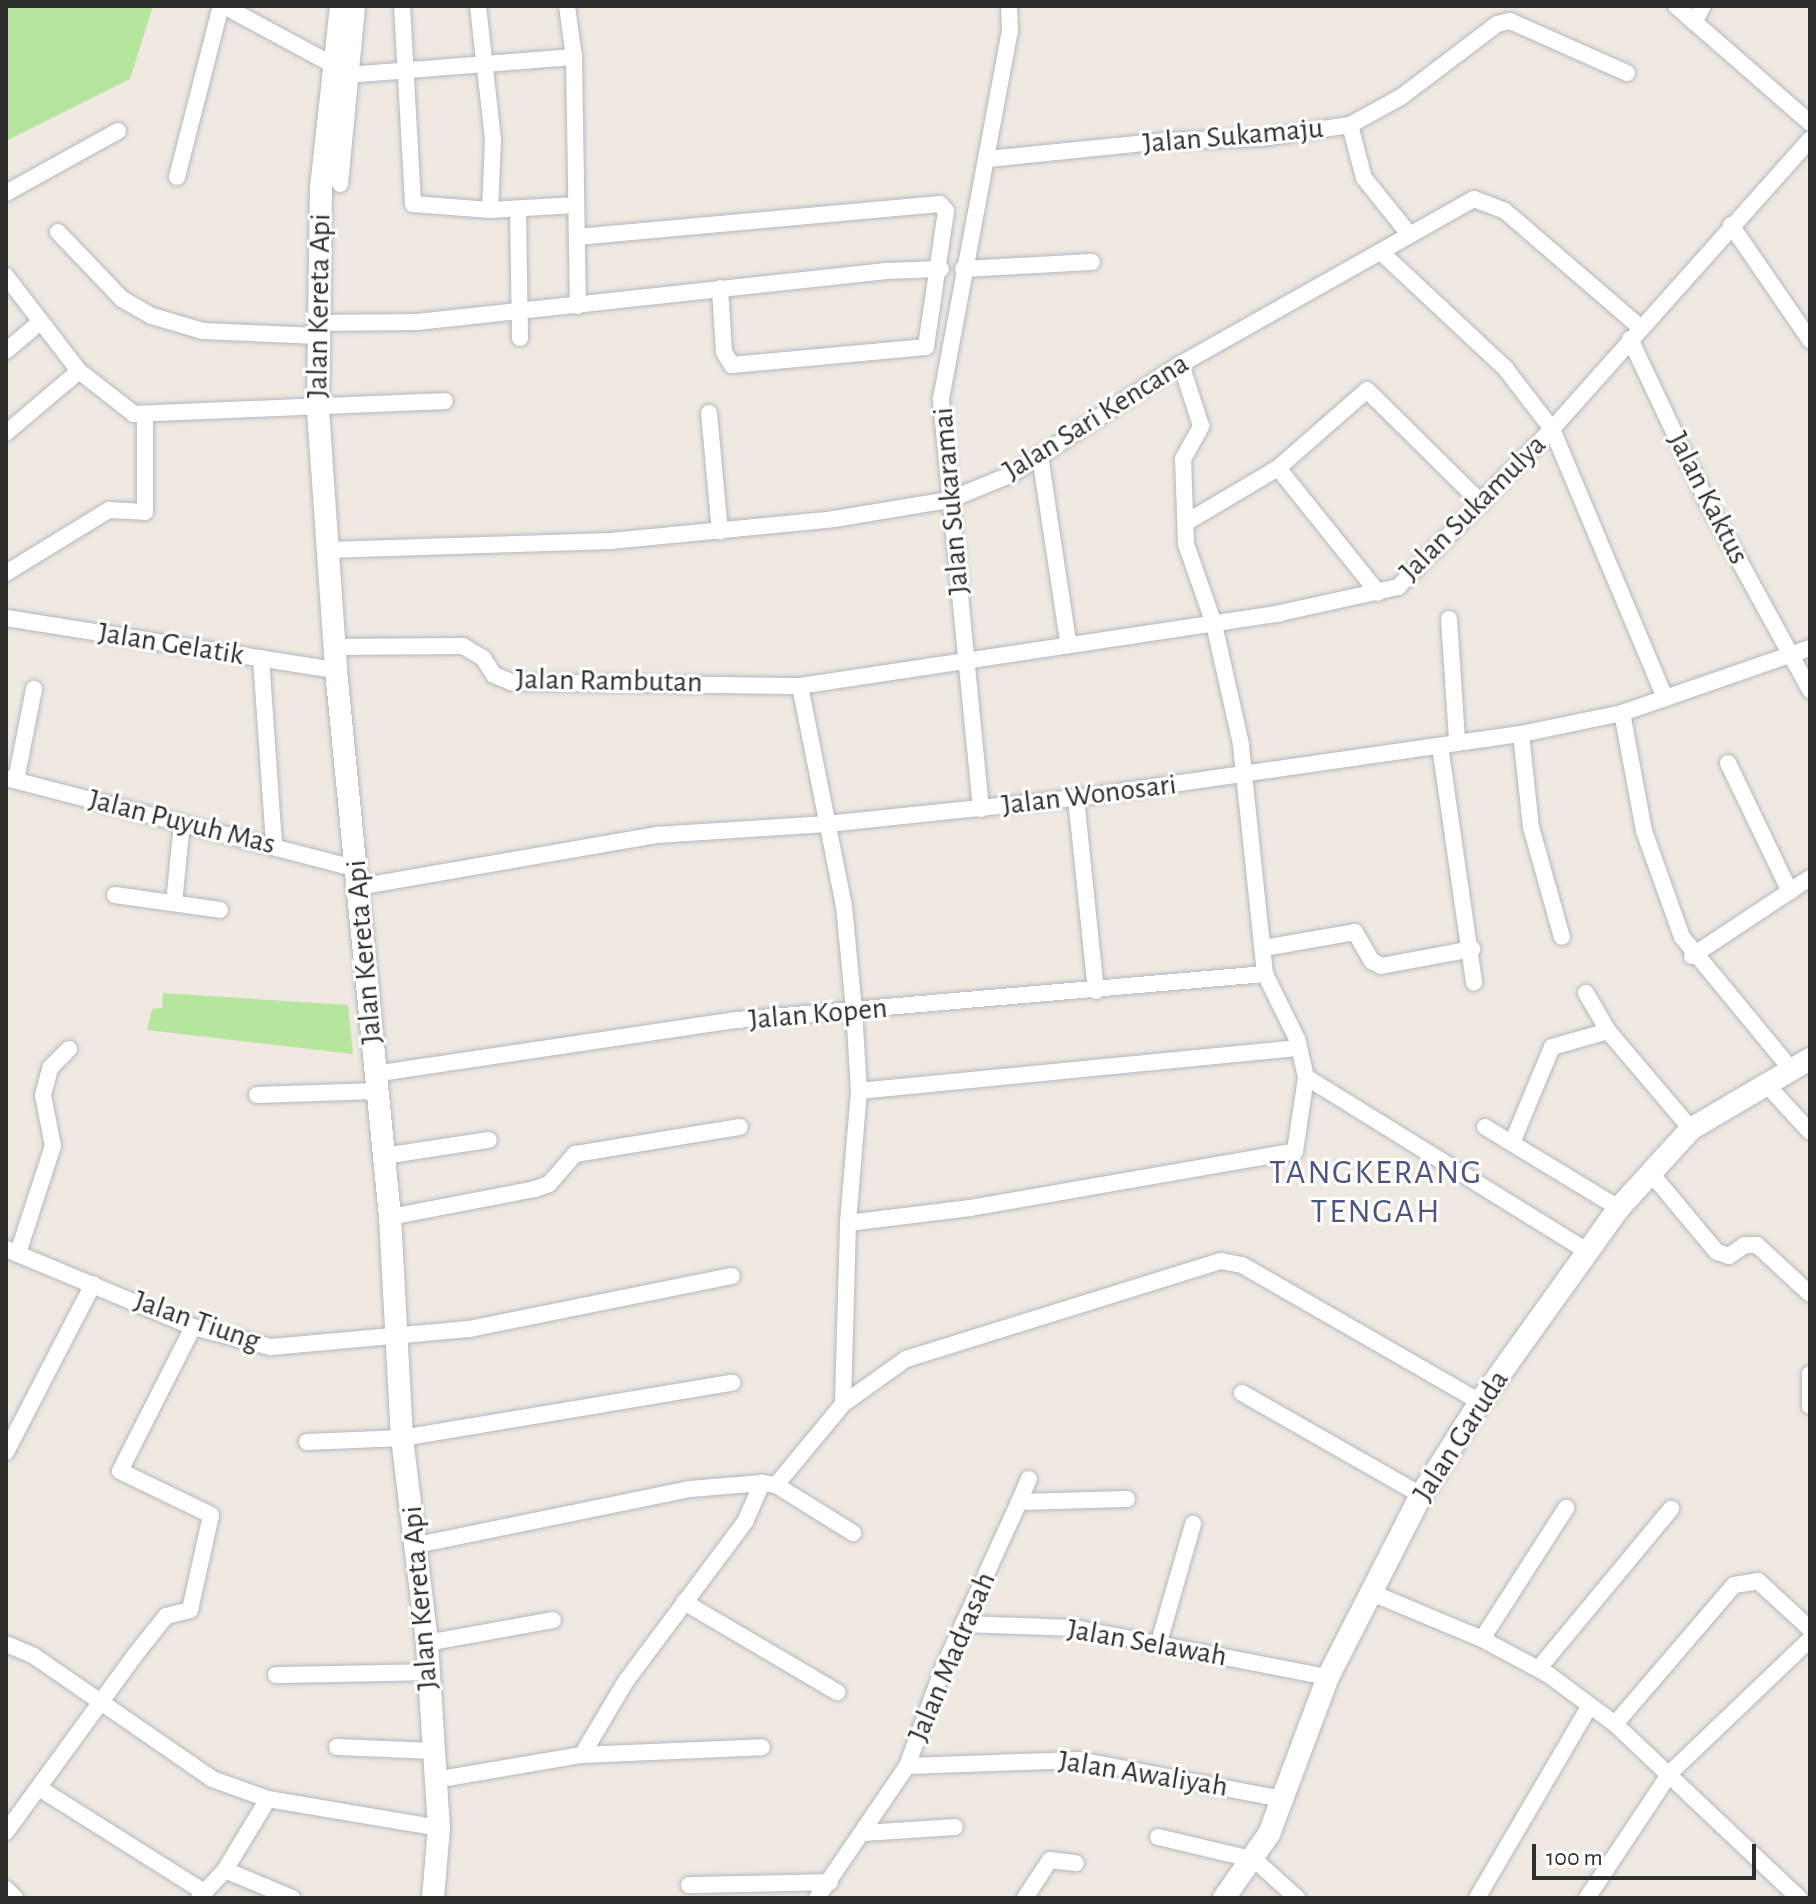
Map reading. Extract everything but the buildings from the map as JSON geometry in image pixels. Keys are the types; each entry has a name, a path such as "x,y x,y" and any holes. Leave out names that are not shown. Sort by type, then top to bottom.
{"street":[{"path":"177,177 222,6 342,70 406,70 574,57"},
{"name":"Jalan Kereta Api","path":"341,6 342,70 321,187 318,410 336,659 390,1217 402,1438 427,1643 439,1828 433,1898"},
{"path":"340,184 342,70 357,6"},
{"path":"402,6 413,204 490,210 576,205"},
{"path":"478,6 493,139 490,210"},
{"path":"567,6 574,57 578,306"},
{"name":"Jalan Sukaramai","path":"981,809 941,399 1010,32 1009,6"},
{"path":"1676,6 1810,123"},
{"path":"1694,22 1703,6"},
{"name":"Jalan Sukamaju","path":"988,159 1166,141 1261,138 1350,125 1401,97 1497,24 1510,21 1627,73"},
{"path":"1350,125 1364,178 1409,234"},
{"path":"6,193 118,131"},
{"name":"Jalan Sukamulya","path":"965,661 1068,642 1214,624 1398,587 1552,429 1810,139"},
{"name":"Jalan Sari Kencana","path":"328,550 611,541 720,531 949,500 1012,474 1181,364 1466,201 1486,201 1505,211 1635,333"},
{"path":"577,237 940,204 946,211 941,269 926,347 732,365 724,352 720,288"},
{"path":"518,209 520,338"},
{"path":"1731,225 1808,331"},
{"path":"58,232 122,299 152,316 203,331 318,329 417,322 720,288 941,269"},
{"path":"1381,252 1505,368 1552,429 1665,698"},
{"path":"963,269 1092,262"},
{"path":"6,276 39,323 79,371 121,409 145,414 318,410 445,401"},
{"path":"6,351 39,323"},
{"name":"Jalan Kaktus","path":"1635,333 1706,500 1810,690"},
{"path":"848,1223 970,1208 1294,1151 1306,1077 1299,1048 1265,974 1241,744 1214,624 1186,544 1183,459 1201,426 1181,364"},
{"path":"6,433 79,371"},
{"path":"1187,522 1278,468 1367,390 1481,503"},
{"path":"709,413 720,531"},
{"path":"6,573 109,510 145,512 145,414"},
{"path":"1040,456 1068,642"},
{"path":"1278,468 1378,593"},
{"name":"Jalan Gelatik","path":"6,618 261,658 336,659"},
{"path":"1449,619 1457,740"},
{"name":"Jalan Rambutan","path":"336,659 463,646 483,658 499,679 511,682 800,686 965,661"},
{"name":"Jalan Wonosari","path":"357,878 656,835 827,824 1076,798 1440,746 1457,740 1521,734 1622,713 1810,648"},
{"path":"261,658 274,845"},
{"path":"800,686 844,906 859,1091 848,1223 843,1404"},
{"path":"11,779 34,689"},
{"path":"1622,713 1644,831 1692,956 1803,1066"},
{"path":"1521,734 1531,827 1562,937"},
{"path":"1440,746 1472,949 1474,983"},
{"path":"1728,763 1790,892"},
{"name":"Jalan Puyuh Mas","path":"11,779 274,845 357,878"},
{"path":"1076,798 1096,991"},
{"path":"174,903 182,823"},
{"path":"1692,956 1810,878"},
{"path":"115,895 220,910"},
{"path":"1264,948 1355,932 1372,961 1381,966 1472,949"},
{"name":"Jalan Kopen","path":"257,1095 375,1082 737,1020 1265,974"},
{"path":"1586,993 1608,1031 1691,1129"},
{"path":"1512,1143 1552,1047 1608,1031"},
{"path":"859,1091 1299,1048"},
{"path":"12,1251 53,1146 43,1095 51,1063 69,1049"},
{"name":"Jalan Garuda","path":"1224,1898 1255,1860 1328,1677 1421,1495 1480,1402 1619,1208 1691,1129 1803,1066"},
{"path":"1306,1077 1587,1251"},
{"path":"1767,1085 1810,1132"},
{"path":"390,1217 535,1189 549,1184 575,1154 740,1127"},
{"path":"1485,1127 1619,1208"},
{"path":"384,1156 489,1140"},
{"path":"1650,1172 1717,1252 1729,1256 1745,1245 1757,1245 1810,1294"},
{"name":"Jalan Tiung","path":"12,1251 193,1327 271,1347 469,1329 732,1276"},
{"path":"582,1755 626,1681 745,1522 769,1484 843,1404 906,1359 1221,1261 1242,1265 1480,1402"},
{"path":"6,1452 93,1284"},
{"path":"6,1832 97,1704 166,1616 190,1610 211,1515 120,1471 193,1327"},
{"path":"1810,1374 1810,1406"},
{"path":"307,1442 402,1438 732,1383"},
{"path":"1242,1393 1421,1495"},
{"name":"Jalan Madrasah","path":"817,1898 907,1766 963,1624 1029,1479"},
{"path":"417,1545 690,1489 769,1484 853,1533"},
{"path":"1019,1502 1127,1499"},
{"path":"1482,1639 1566,1508"},
{"path":"1539,1668 1671,1509"},
{"path":"1159,1642 1193,1524"},
{"path":"1615,1724 1734,1585 1758,1581 1810,1629"},
{"path":"1372,1593 1482,1639 1539,1668 1615,1724 1799,1898"},
{"path":"684,1602 837,1692"},
{"path":"427,1643 553,1620"},
{"name":"Jalan Selawah","path":"963,1624 1075,1628 1328,1677"},
{"path":"1587,1898 1670,1773 1810,1639"},
{"path":"6,1644 34,1656 184,1764 268,1799 439,1828"},
{"path":"276,1675 428,1672"},
{"path":"1477,1898 1589,1707"},
{"path":"337,1747 433,1751"},
{"path":"435,1780 582,1755 762,1747"},
{"name":"Jalan Awaliyah","path":"907,1766 1079,1760 1281,1799"},
{"path":"39,1788 202,1895 225,1870 268,1799"},
{"path":"864,1833 955,1827"},
{"path":"1158,1837 1255,1860 1297,1898"},
{"path":"1025,1898 1050,1860 1076,1863"},
{"path":"225,1870 292,1898"},
{"path":"689,1885 830,1882"},
{"path":"6,1889 15,1898"}],"green space":[{"path":"6,6 153,6 130,79 6,141"},
{"path":"163,993 348,1005 353,1054 147,1030 152,1009 162,1008"}],"district":[{"name":"TANGKERANG TENGAH","path":"1376,1192"}]}
